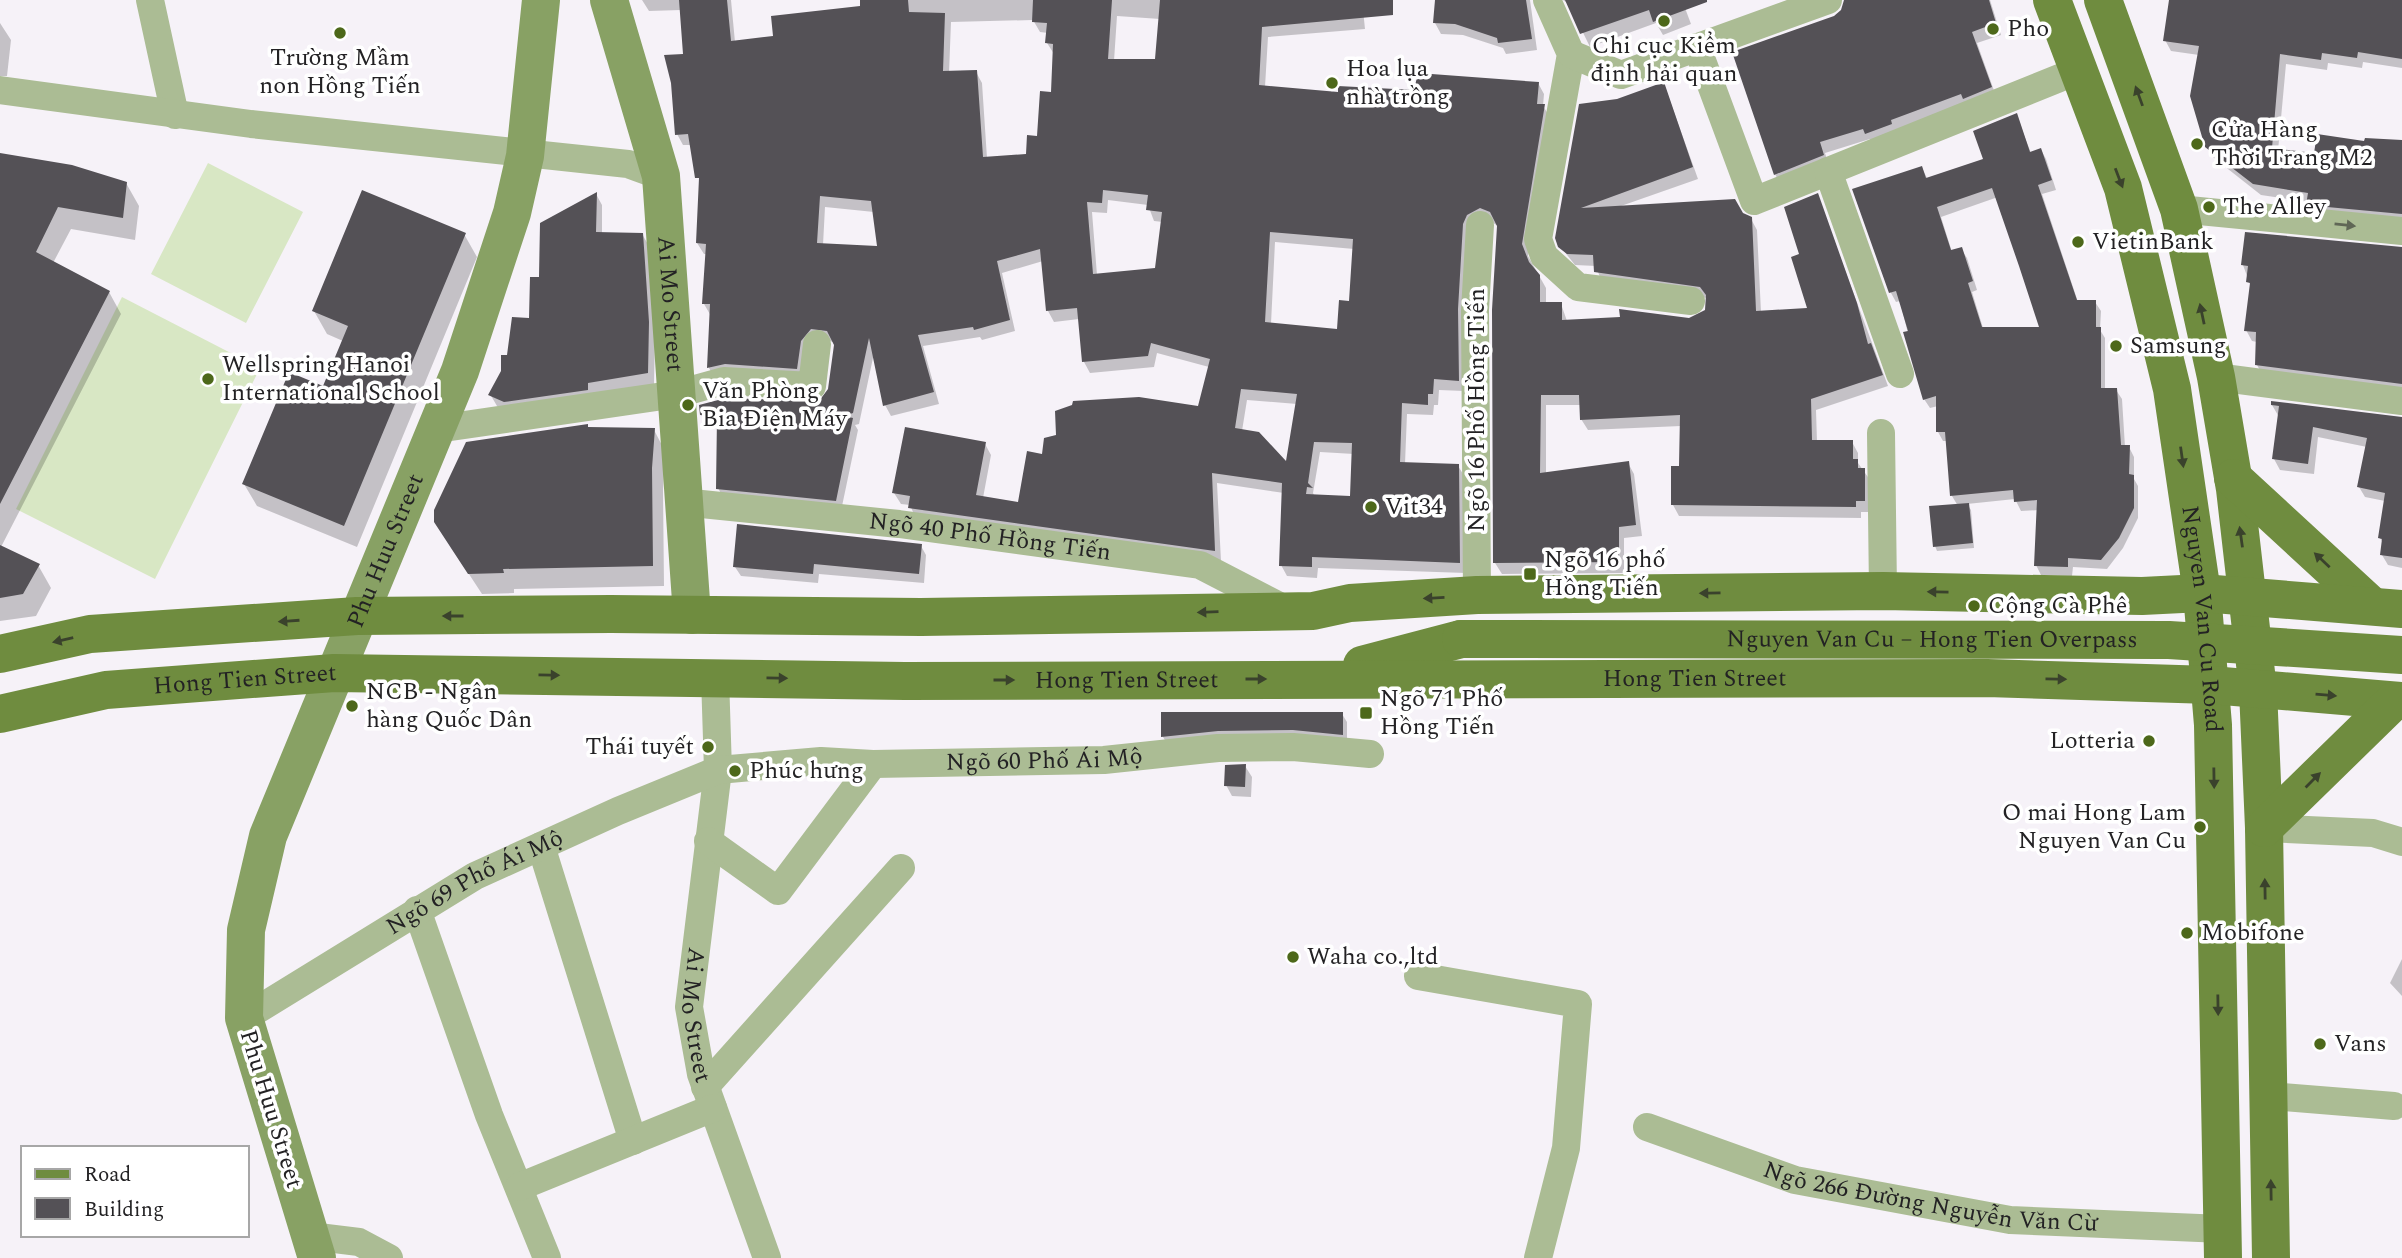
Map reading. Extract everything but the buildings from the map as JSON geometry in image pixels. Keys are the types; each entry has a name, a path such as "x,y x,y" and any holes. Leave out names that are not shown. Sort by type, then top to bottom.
{"main road":[{"name":"Nguyen Van Cu Road","path":"2052,0 2123,188 2169,376 2202,593 2211,685 2223,1244"},
{"name":"Nguyen Van Cu Road","path":"2103,0 2179,209 2216,377 2249,597 2258,690 2264,828 2271,1258"},
{"path":"2233,478 2387,608"},
{"path":"0,654 90,634 357,616 692,615 920,618 1300,610 1350,603 1477,595 1884,591 2142,596 2202,593 2387,608"},
{"path":"1300,610 1461,639"},
{"path":"1312,679 1461,639"},
{"name":"Nguyen Van Cu – Hong Tien Overpass","path":"1461,639 2169,640 2402,655"},
{"name":"Hong Tien Street","path":"0,714 106,690 334,673 905,681 1987,678 2211,685 2398,701"},
{"path":"2264,828 2398,701"}],"street":[{"path":"150,0 175,115"},
{"name":"Phu Huu Street","path":"314,1247 244,1018 246,930 268,836 357,616 437,429 513,213 525,156 541,0"},
{"name":"Ai Mo Street","path":"609,0 662,176 682,502 692,615"},
{"path":"1547,0 1571,54 1538,239 1544,256 1578,288 1691,301"},
{"path":"1571,54 1621,75 1828,0"},
{"path":"1697,47 1754,201 2077,71"},
{"path":"0,90 175,115 525,156 628,164 662,176"},
{"path":"1828,171 1900,374"},
{"path":"2179,209 2402,231"},
{"name":"Ngõ 16 Phố Hồng Tiến","path":"1477,595 1475,310 1480,225"},
{"path":"437,429 677,394 724,382 812,386 817,344"},
{"path":"2216,377 2402,401"},
{"path":"1881,433 1884,591"},
{"name":"Ngõ 40 Phố Hồng Tiến","path":"682,502 899,524 1200,565 1300,610"},
{"name":"Ai Mo Street","path":"715,677 718,770 689,1007 709,1098 767,1258"},
{"name":"Ngõ 60 Phố Ái Mộ","path":"718,770 821,761 873,764 1104,760 1230,748 1293,747 1370,754"},
{"path":"708,841 778,891 873,764"},
{"name":"Ngõ 69 Phố Ái Mộ","path":"244,1018 475,877 718,770"},
{"path":"2264,828 2373,833 2402,842"},
{"path":"541,846 633,1141"},
{"path":"519,1187 633,1141 709,1098 901,868"},
{"path":"417,910 489,1115 547,1258"},
{"path":"1418,976 1578,1004 1566,1148 1538,1258"},
{"path":"2270,1096 2394,1106"},
{"name":"Ngõ 266 Đường Nguyễn Văn Cừ","path":"1647,1127 1795,1180 2010,1220 2223,1244"},
{"path":"314,1247 359,1242 389,1258"}],"green space":[{"path":"208,163 303,212 246,323 151,274"},
{"path":"122,297 260,368 155,579 16,509"}],"place":[{"name":"Chi cục Kiểm định hải quan","path":"1664,21"},
{"name":"Pho","path":"1993,29"},
{"name":"Trường Mầm non Hồng Tiến","path":"340,33"},
{"name":"Hoa lụa nhà trồng","path":"1332,83"},
{"name":"Cửa Hàng Thời Trang M2","path":"2197,144"},
{"name":"The Alley","path":"2209,207"},
{"name":"VietinBank","path":"2078,242"},
{"name":"Samsung","path":"2116,346"},
{"name":"Wellspring Hanoi International School","path":"208,379"},
{"name":"Văn Phòng Bia Điện Máy","path":"688,405"},
{"name":"Vit34","path":"1371,507"},
{"name":"Ngõ 16 phố Hồng Tiến","path":"1530,574"},
{"name":"Cộng Cà Phê","path":"1974,606"},
{"name":"NCB - Ngân hàng Quốc Dân","path":"352,706"},
{"name":"Ngõ 71 Phố Hồng Tiến","path":"1366,713"},
{"name":"Lotteria","path":"2149,741"},
{"name":"Thái tuyết","path":"708,747"},
{"name":"Phúc hưng","path":"735,771"},
{"name":"O mai Hong Lam Nguyen Van Cu","path":"2200,827"},
{"name":"Mobifone","path":"2187,933"},
{"name":"Waha co.,ltd","path":"1293,957"},
{"name":"Vans","path":"2320,1044"}]}
